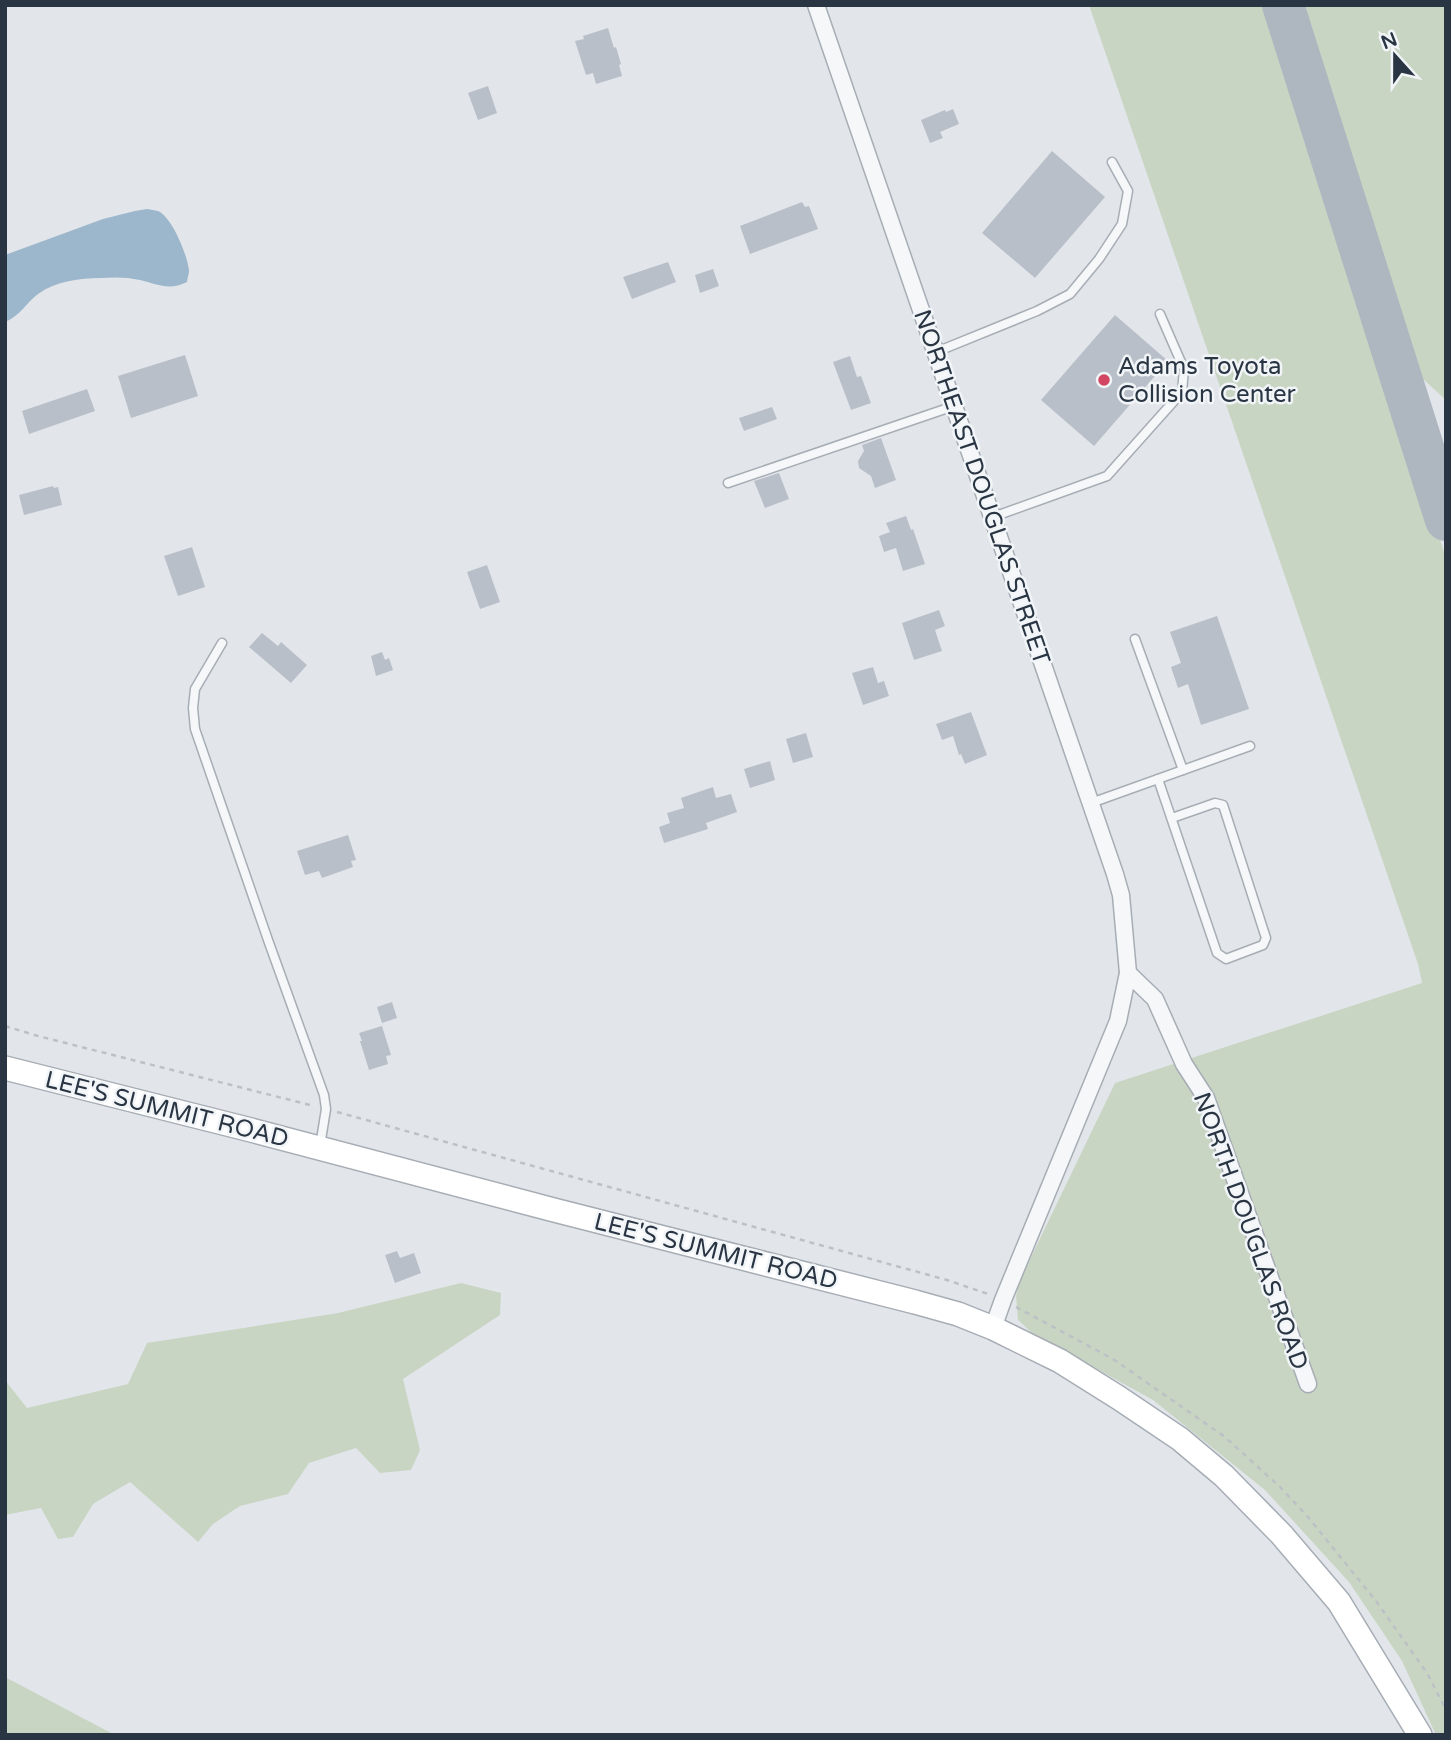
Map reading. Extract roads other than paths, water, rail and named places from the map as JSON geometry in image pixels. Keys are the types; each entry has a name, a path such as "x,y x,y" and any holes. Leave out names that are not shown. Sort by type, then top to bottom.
{"main road":[{"name":"LEE'S SUMMIT ROAD","path":"5,1068 915,1302 958,1314 993,1328 1060,1361 1119,1398 1180,1438 1224,1476 1281,1534 1339,1602 1420,1735"}],"street":[{"name":"NORTHEAST DOUGLAS STREET","path":"816,5 1121,895 1128,973 1118,1021 993,1328"},
{"name":"NORTH DOUGLAS ROAD","path":"1128,973 1155,999 1184,1064 1206,1098 1308,1384"}],"lane":[{"path":"936,352 1037,311 1070,294 1122,224 1128,191 1112,162"},
{"path":"993,517 1107,476 1182,392 1184,369 1160,314"},
{"path":"728,483 954,406"},
{"path":"1135,639 1183,769"},
{"path":"222,643 195,690 195,729 324,1095 326,1109 320,1149"},
{"path":"1091,803 1250,746"},
{"path":"1158,779 1217,953 1226,959 1263,946 1266,938 1223,805 1215,803 1172,818"}],"water":[{"path":"147,209 158,211 174,229 188,264 187,282 169,286 120,278 68,281 38,294 5,322 5,255 103,219"}],"place":[{"name":"Adams Toyota Collision Center","path":"1104,380"}]}
